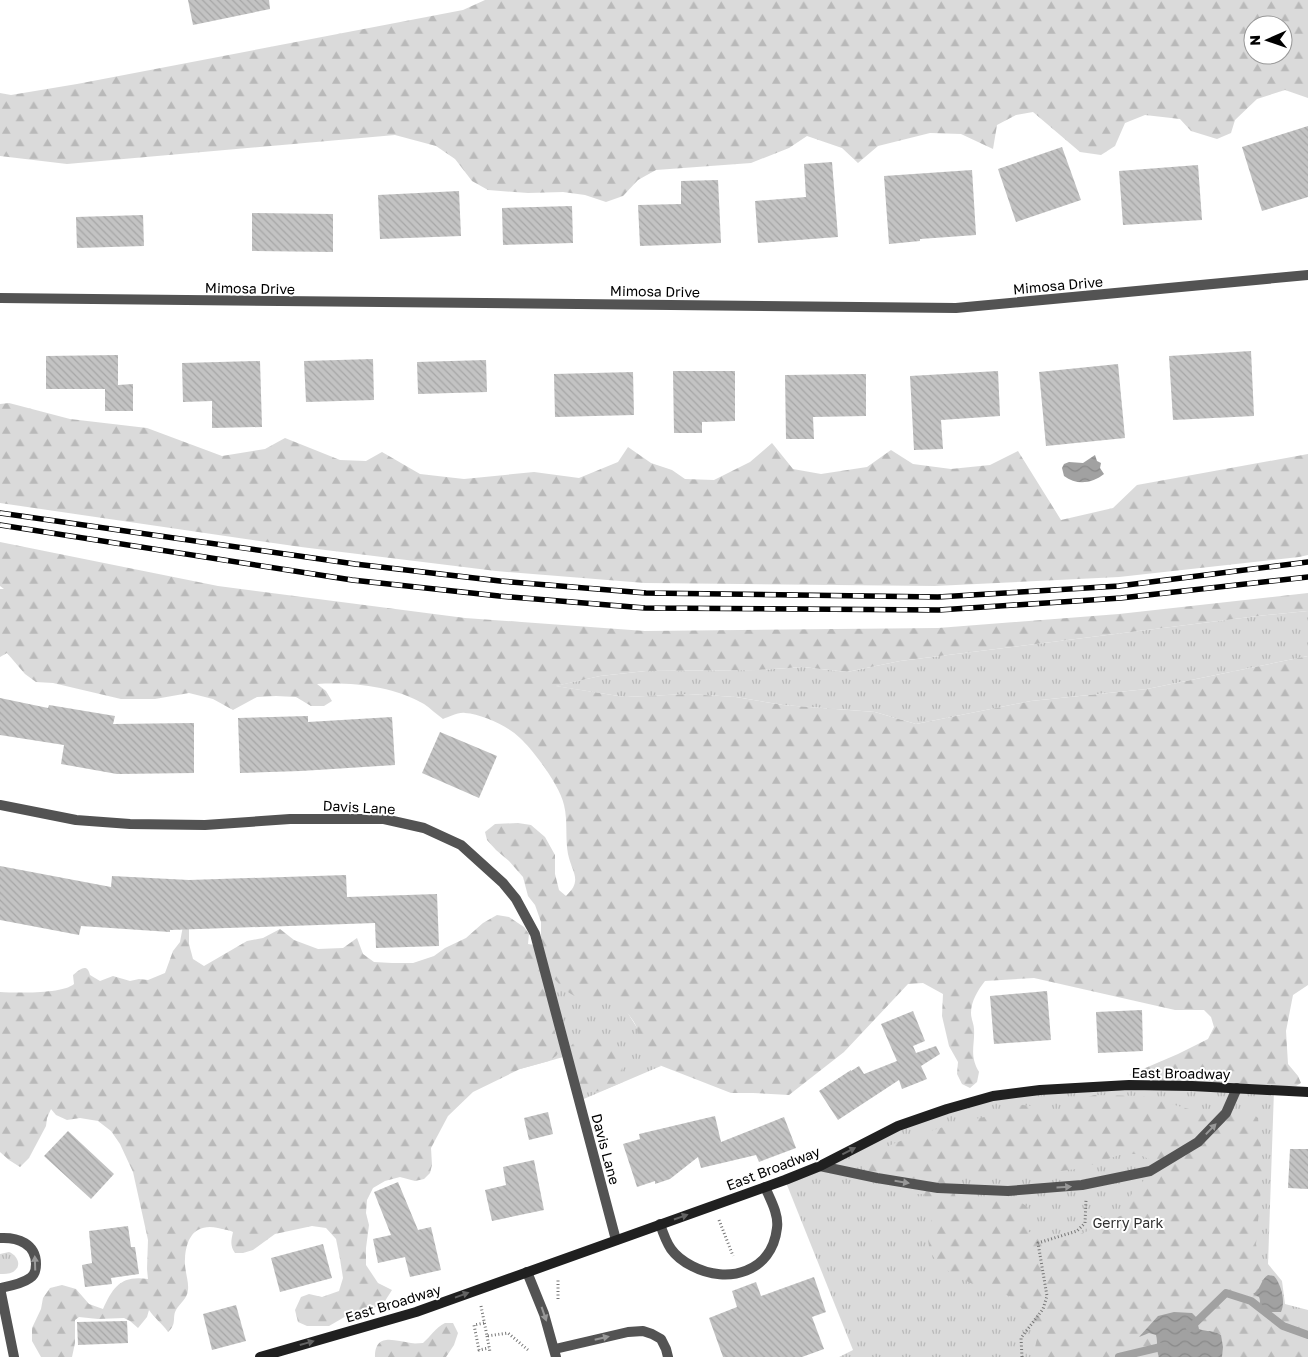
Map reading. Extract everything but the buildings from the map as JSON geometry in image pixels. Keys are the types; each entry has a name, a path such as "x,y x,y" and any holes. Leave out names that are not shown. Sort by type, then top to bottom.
{"main road":[{"name":"East Broadway","path":"260,1357 416,1312 820,1166 898,1126 947,1109 994,1096 1040,1090 1130,1086 1192,1086 1308,1092"}],"street":[{"name":"Mimosa Drive","path":"0,298 956,308 1308,275"},
{"name":"Davis Lane","path":"0,805 76,820 130,824 205,825 290,819 384,819 424,828 461,845 503,883 516,899 535,934 616,1240"},
{"path":"820,1166 938,1188 1008,1191 1086,1185 1150,1171 1198,1142 1226,1113 1237,1088"},
{"path":"660,1224 672,1250 684,1261 699,1270 727,1276 748,1270 762,1261 773,1246 777,1226 775,1210 765,1187"},
{"path":"0,1238 16,1239 28,1245 34,1253 36,1262 35,1273 30,1278 0,1288 14,1357"},
{"path":"527,1272 544,1314 555,1353 628,1332 644,1331 661,1339 668,1357"}],"path":[{"path":"1022,1357 1021,1338 1043,1309 1047,1296 1038,1243 1077,1231 1085,1223 1086,1185"},
{"path":"718,1220 739,1273"},
{"path":"481,1306 490,1350 479,1350 474,1325 484,1323"},
{"path":"487,1336 508,1333 528,1350"}],"green space":[{"path":"485,0 1308,0 1308,98 1285,90 1257,99 1235,120 1231,133 1217,139 1191,131 1180,119 1145,115 1125,123 1115,146 1101,155 1080,152 1033,112 1016,115 997,125 993,149 961,134 930,133 878,146 858,163 842,148 807,136 789,148 751,163 656,170 638,180 623,196 606,202 585,195 563,192 528,193 488,190 472,181 455,159 436,146 395,135 67,164 0,156 0,93 11,95 463,10"},
{"path":"9,403 70,419 147,428 222,456 265,449 285,438 340,460 366,461 382,452 420,474 464,479 534,472 579,478 618,462 628,447 651,463 672,470 685,479 714,480 750,462 772,443 793,469 821,474 867,467 891,450 913,464 951,469 990,465 1018,451 1061,520 1113,508 1137,485 1308,454 1308,555 1119,577 935,586 645,583 496,571 301,547 0,503 0,404"},
{"path":"0,542 218,586 465,618 645,631 938,628 1119,614 1308,593 1308,611 900,661 847,672 803,667 757,670 646,671 600,676 556,686 625,697 688,694 736,697 783,705 875,712 916,724 1031,701 1147,689 1308,656 1308,985 1293,995 1286,1031 1288,1064 1301,1083 1296,1086 1192,1086 1129,1075 1208,1039 1214,1027 1211,1017 1204,1010 1175,1010 1034,978 985,981 977,992 972,1004 971,1013 974,1029 973,1055 979,1072 977,1082 970,1088 962,1084 957,1074 958,1062 949,1046 942,1016 943,994 923,983 908,984 844,1052 789,1095 731,1093 654,1063 638,1039 635,1023 618,1004 606,998 590,1000 579,998 564,988 552,976 551,1012 560,1047 556,1056 549,1061 520,1069 473,1092 448,1116 431,1148 432,1165 430,1173 424,1179 415,1181 400,1177 385,1181 373,1188 367,1200 366,1213 369,1225 366,1265 378,1283 392,1290 385,1301 368,1312 348,1315 329,1326 307,1326 298,1322 295,1310 301,1297 309,1294 322,1297 339,1291 343,1278 336,1239 326,1228 312,1226 275,1234 253,1250 235,1253 231,1243 233,1232 218,1228 203,1228 193,1234 187,1245 185,1263 188,1290 185,1298 176,1310 172,1328 168,1332 149,1310 147,1317 138,1328 124,1318 98,1319 79,1317 75,1320 75,1343 72,1357 41,1357 32,1341 32,1328 41,1309 43,1298 50,1288 62,1285 76,1289 89,1304 103,1309 110,1294 119,1284 131,1279 148,1279 148,1240 133,1172 120,1144 111,1131 98,1121 80,1118 67,1120 56,1115 51,1109 46,1126 29,1158 20,1167 0,1152 0,992 17,993 60,990 74,984 73,975 83,968 87,969 90,975 100,981 113,976 130,981 148,980 165,973 173,951 180,942 183,926 189,918 189,944 193,959 204,966 247,941 263,938 280,929 294,940 318,949 343,948 357,938 363,954 374,962 413,963 434,956 445,948 466,938 483,923 497,915 509,917 524,927 529,934 528,944 541,946 541,922 535,905 528,896 523,877 487,840 485,832 495,824 518,823 531,825 545,837 555,855 555,874 559,890 566,896 574,885 575,876 567,848 564,805 562,797 552,779 520,738 509,729 487,718 462,713 443,719 424,704 412,698 372,686 317,684 326,691 332,701 324,706 311,706 296,697 276,696 257,697 233,710 213,699 189,693 155,699 121,699 53,683 36,682 25,674 7,653 0,657 0,589 4,589 0,586"},
{"path":"1308,611 1308,656 1147,689 1031,701 916,724 875,712 783,705 736,697 688,694 625,697 555,686 600,676 646,671 757,670 803,667 847,672 900,661"},
{"path":"592,956 661,1066 579,1101 567,1056 520,1069 502,975"},
{"path":"601,1034 616,1042 623,1072 623,1082 601,1091 590,1092 582,1089 574,1081 570,1047 581,1035"},
{"name":"Gerry Park","path":"1129,1085 1274,1090 1268,1264 1282,1281 1285,1304 1308,1310 1308,1357 839,1357 853,1350 785,1180 898,1126 993,1096"},
{"path":"1094,1095 1142,1096 1200,1112 1220,1114 1247,1109 1258,1118 1263,1166 1256,1244 1262,1274 1259,1289 1254,1294 1259,1297 1263,1312 1281,1312 1286,1307 1308,1316 1308,1357 1222,1357 1221,1335 1199,1329 1198,1324 1158,1316 1140,1336 1149,1333 1156,1335 1159,1357 1035,1357 1038,1333 1027,1315 1013,1298 998,1291 974,1285 941,1267 930,1252 928,1240 932,1215 924,1194 913,1194 897,1188 864,1169 864,1159 868,1156 895,1143 923,1133 964,1121 1000,1114 1022,1105 1042,1107 1057,1116 1074,1102","holes":["1122,1154 1138,1154 1151,1160 1145,1179 1131,1195 1123,1215 1102,1222 1088,1231 1055,1244 1027,1231 1032,1227 1033,1218 1028,1207 1020,1202 1011,1200 957,1200 954,1191 954,1181 958,1175 1025,1176 1083,1168"]},
{"path":"9,1252 18,1261 18,1267 11,1273 0,1274 0,1254"},
{"path":"445,1323 453,1323 458,1333 454,1345 446,1357 375,1357 378,1344 382,1341 393,1340 423,1343"}],"water":[{"path":"1095,455 1097,461 1101,463 1100,468 1104,474 1100,477 1095,480 1079,482 1064,476 1062,468 1064,464 1069,462 1083,463"},
{"path":"1268,1275 1274,1276 1277,1279 1281,1288 1283,1303 1281,1312 1263,1312 1259,1297 1253,1294"},
{"path":"1174,1312 1192,1313 1196,1317 1199,1329 1216,1332 1221,1335 1222,1357 1159,1357 1156,1335 1149,1333 1139,1337 1158,1316"}],"waterway":[{"path":"1190,1328 1226,1293 1251,1301 1283,1326 1308,1335"},
{"path":"1119,1357 1165,1346"}],"railway":[{"path":"0,513 355,564 500,581 646,593 938,597 1119,586 1308,562"},
{"path":"0,525 352,580 499,596 645,608 939,610 1121,598 1308,577"}]}
